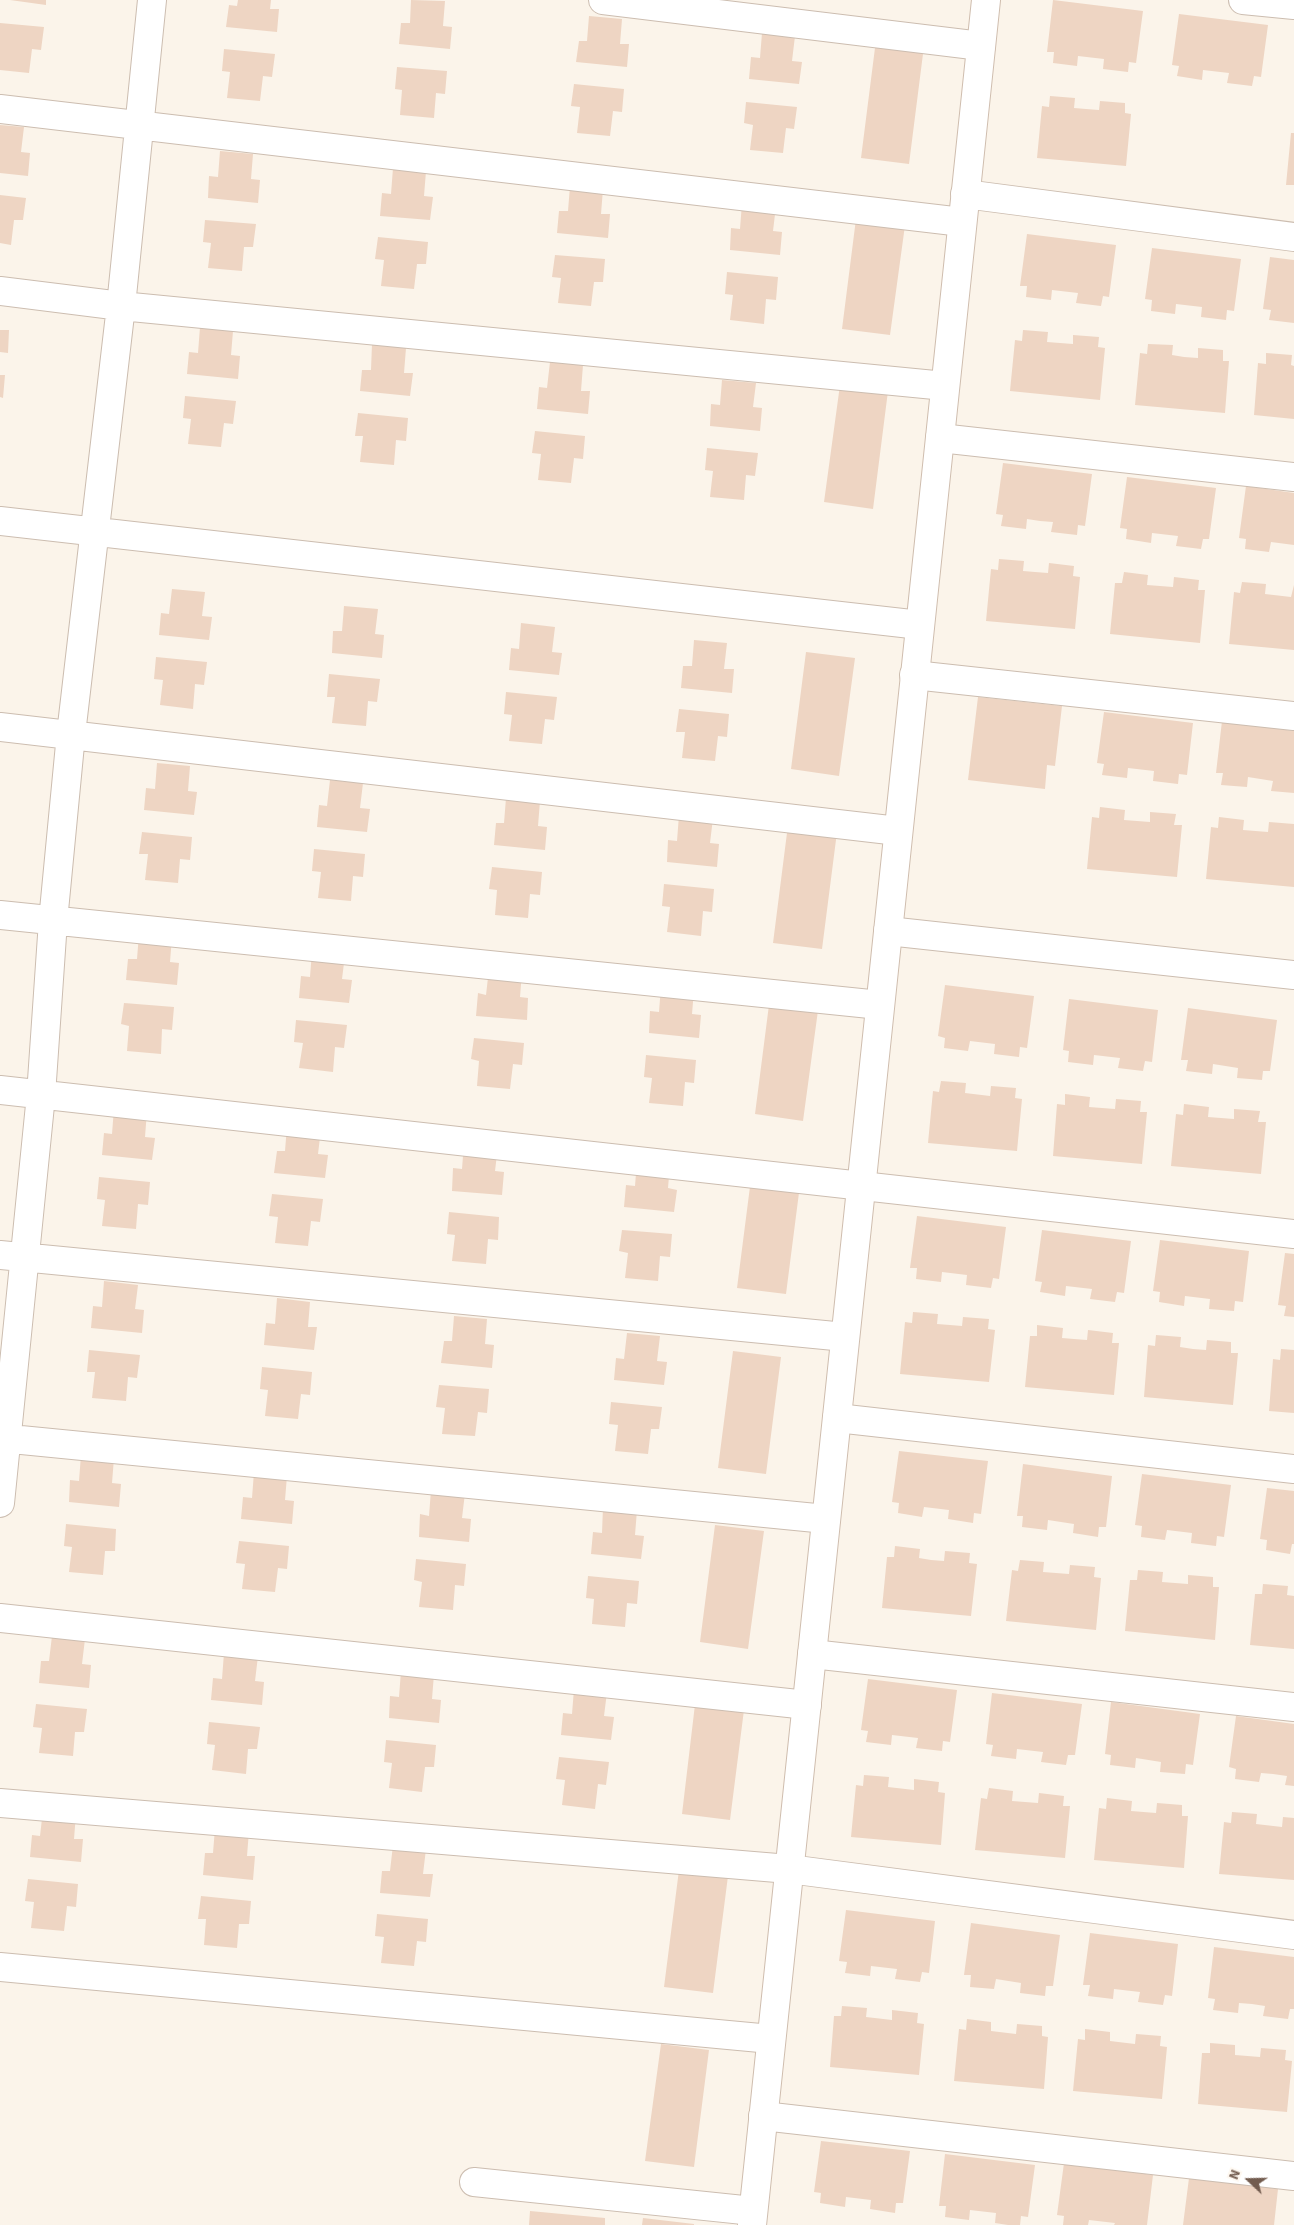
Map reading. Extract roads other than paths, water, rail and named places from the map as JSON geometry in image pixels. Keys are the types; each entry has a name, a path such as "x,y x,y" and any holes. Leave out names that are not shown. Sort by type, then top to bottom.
{"street":[{"path":"0,1503 12,1256 41,1094 53,921 71,734 93,530 121,306 152,0"},
{"path":"603,0 981,46"},
{"path":"474,2182 752,2218 986,0"},
{"path":"1243,0 1294,5"},
{"path":"0,109 962,222"},
{"path":"965,194 1294,237"},
{"path":"0,292 121,306 946,386"},
{"path":"940,438 1294,478"},
{"path":"0,521 93,530 920,626"},
{"path":"914,675 1294,716"},
{"path":"0,727 898,830"},
{"path":"0,915 880,1005"},
{"path":"888,931 1294,976"},
{"path":"0,1090 1294,1234"},
{"path":"12,1256 845,1337"},
{"path":"837,1418 1294,1469"},
{"path":"3,1438 826,1519"},
{"path":"0,1618 807,1705"},
{"path":"812,1654 1294,1707"},
{"path":"0,1803 789,1869 1294,1936"},
{"path":"0,1966 772,2039"},
{"path":"763,2116 1294,2176"}]}
